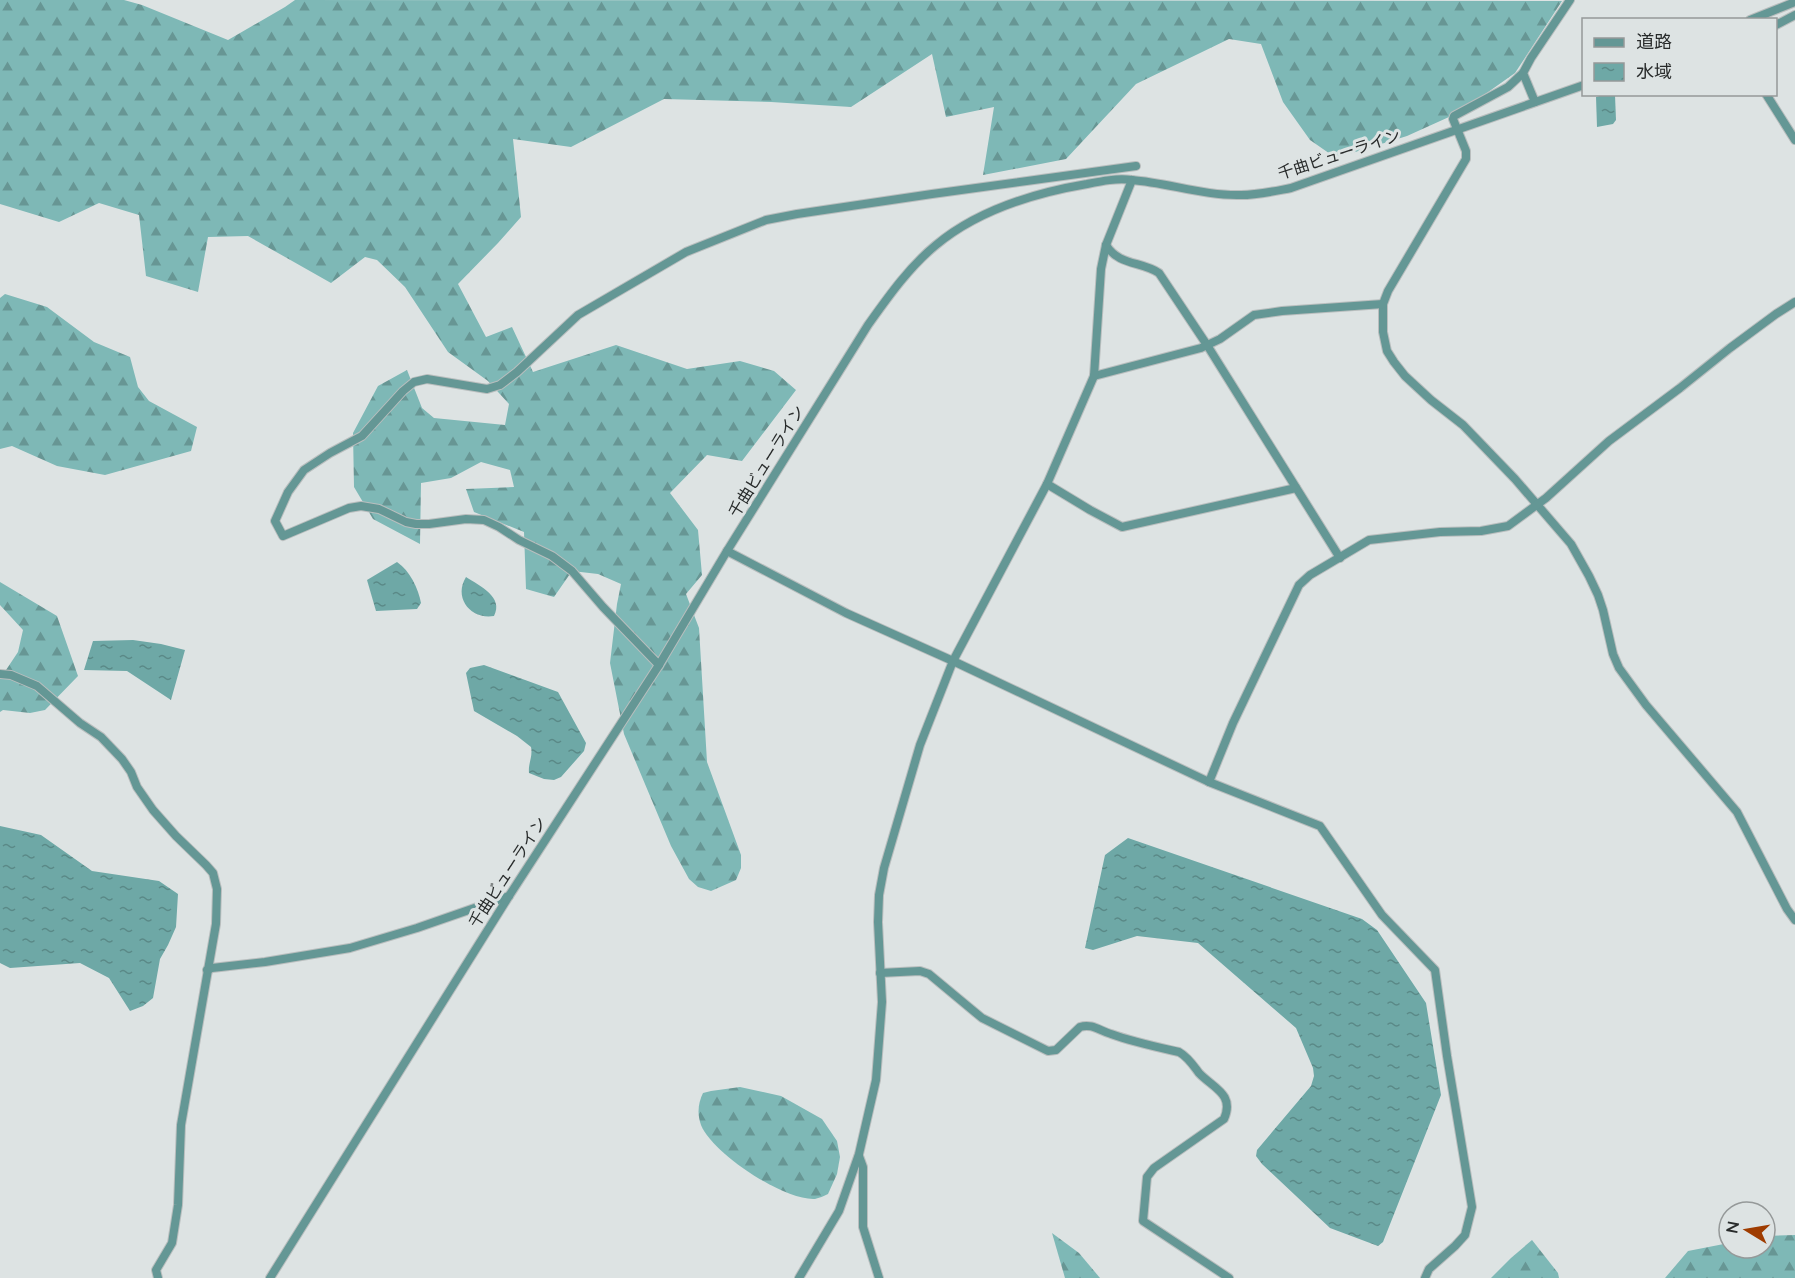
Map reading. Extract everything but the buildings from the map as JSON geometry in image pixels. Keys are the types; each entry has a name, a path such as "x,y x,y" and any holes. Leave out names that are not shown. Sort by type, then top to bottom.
{"street":[{"path":"1570,0 1523,73 1508,87 1454,116 1453,122 1466,151 1466,159 1388,291 1383,304 1383,332 1387,351 1406,376 1431,400 1463,425 1571,544 1589,576 1603,610 1612,654 1627,681 1737,812 1787,909 1795,920"},
{"path":"1755,18 1795,2"},
{"path":"1777,24 1795,15"},
{"path":"1523,73 1535,102"},
{"name":"千曲ビューライン","path":"270,1278 509,897 659,665 727,550 868,326 890,294 934,247 953,232 999,208 1052,190 1112,179 1241,195 1291,188 1582,86"},
{"path":"1767,96 1795,140"},
{"path":"659,665 572,571 552,556 484,520 466,519 416,524 406,522 379,509 361,506 349,508 283,536 275,521 288,492 304,470 362,436 414,382 428,379 487,389 500,385 578,315 686,252 766,220 796,214 1136,166"},
{"path":"799,1278 839,1211 859,1154 876,1080 882,1002 879,895 884,868 921,745 952,661 1047,484 1094,376 1101,269 1106,245 1132,180"},
{"path":"1106,245 1129,263 1158,273 1207,345 1340,558"},
{"path":"1209,782 1233,723 1299,585 1310,575 1369,540 1440,532 1481,531 1508,526 1546,498 1609,441 1730,348 1795,302"},
{"path":"1094,376 1207,345 1220,339 1254,315 1383,304"},
{"path":"1047,484 1122,527 1296,488"},
{"path":"727,550 846,613 1209,782 1320,826 1382,915 1435,970 1472,1207 1465,1234 1433,1265 1425,1278"},
{"path":"0,674 11,675 37,686 80,723 101,737 122,759 131,772 137,788 153,810 213,873 218,899 216,924 181,1125 178,1205 172,1243 156,1270 158,1278"},
{"path":"207,970 350,948 509,897"},
{"path":"880,973 920,971 929,974 990,1023 1048,1051 1056,1050 1084,1025 1186,1055 1201,1074 1224,1095 1226,1114 1224,1119 1154,1168 1147,1177 1143,1221 1229,1278"},
{"path":"859,1154 863,1167 863,1227 879,1278"}],"green space":[{"path":"0,0 124,0 228,40 295,0 1562,1 1515,73 1460,112 1407,136 1336,158 1310,140 1283,102 1261,44 1229,39 1136,84 1066,159 983,175 994,107 946,117 932,54 851,107 664,99 571,147 513,139 521,217 458,284 486,337 512,327 533,372 616,345 687,369 740,361 774,371 796,390 742,461 707,455 670,493 698,530 702,575 686,594 699,628 707,762 741,855 741,868 736,880 711,891 698,887 689,879 671,846 624,734 610,663 621,584 598,574 572,571 554,597 526,589 524,532 474,512 466,489 514,487 510,470 481,462 451,478 421,483 420,544 373,519 354,487 353,433 378,386 407,370 422,408 434,418 505,425 509,404 488,381 448,352 405,287 377,260 365,257 331,283 248,236 208,237 198,292 146,276 139,215 99,203 59,222 0,204"},
{"path":"5,294 47,307 94,342 130,357 138,387 149,401 197,427 191,451 105,475 57,466 12,446 0,449 0,298"},
{"path":"0,582 57,616 78,676 45,710 30,713 3,710 0,712 0,679 18,652 23,630 0,605"},
{"path":"740,1087 781,1096 822,1119 837,1141 840,1157 837,1174 828,1194 815,1199 802,1198 768,1184 719,1149 708,1136 699,1117 699,1105 703,1093"},
{"path":"1052,1233 1079,1253 1100,1278 1065,1278"},
{"path":"1795,1235 1795,1278 1665,1278 1688,1251 1717,1245 1717,1260 1777,1260 1777,1236"},
{"path":"1532,1240 1558,1273 1559,1278 1491,1278 1511,1258"}],"water":[{"path":"1615,96 1616,120 1613,124 1597,127 1596,97"},
{"path":"397,562 413,580 421,603 417,609 376,611 367,580"},
{"path":"466,577 484,588 493,598 496,603 494,616 478,615 466,606 462,593"},
{"path":"133,640 185,650 171,700 127,671 84,670 93,641"},
{"path":"484,665 558,692 586,743 584,751 561,777 554,780 544,779 529,773 531,747 517,736 474,711 466,673 470,668"},
{"path":"0,826 41,835 92,871 159,881 178,894 176,927 160,959 153,998 143,1006 130,1011 109,978 80,963 10,968 0,963"},
{"path":"1128,838 1362,919 1377,930 1426,1003 1441,1095 1383,1242 1378,1246 1330,1228 1256,1156 1257,1150 1311,1086 1314,1076 1313,1068 1296,1028 1198,943 1137,936 1093,950 1085,948 1105,855"}]}
